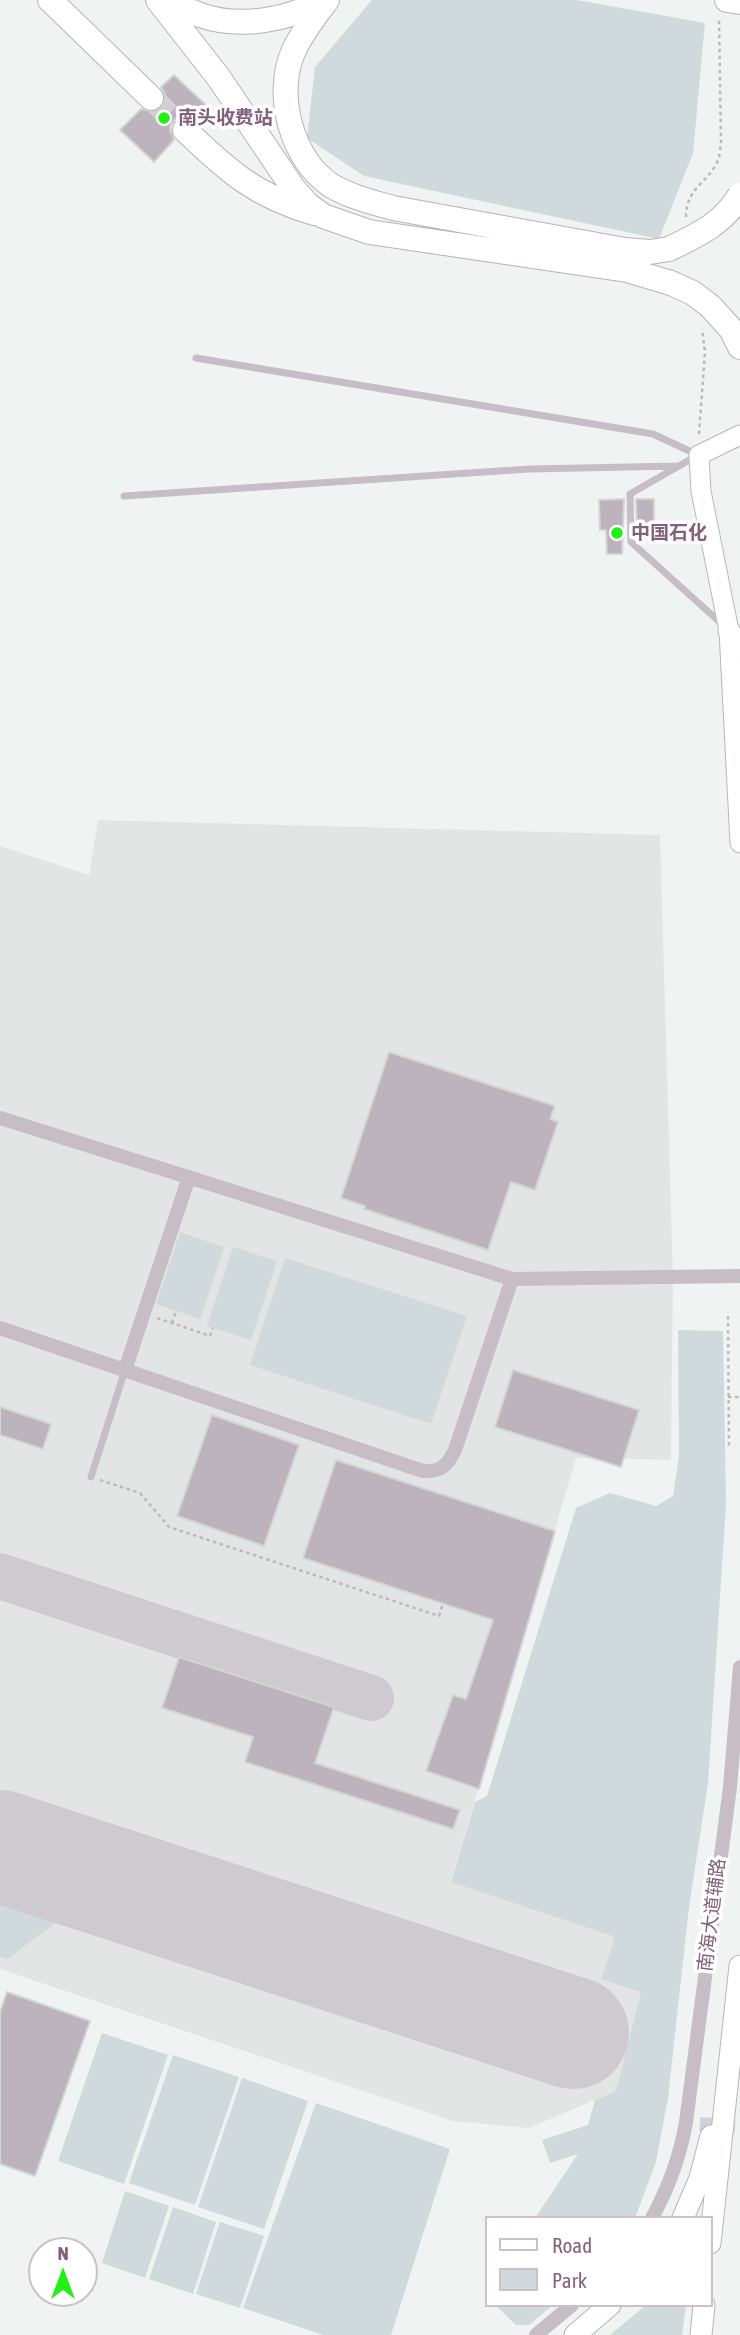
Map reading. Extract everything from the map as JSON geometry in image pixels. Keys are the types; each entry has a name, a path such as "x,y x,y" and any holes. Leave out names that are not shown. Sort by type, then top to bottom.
{"highway":[{"path":"50,0 151,98"},
{"path":"158,0 219,78 293,188 307,204 323,216"},
{"path":"171,0 200,15 226,21 255,21 302,12 326,0"},
{"path":"326,0 293,51 287,73 286,99 291,125 310,166 330,184 356,198 393,208 625,250 650,252 669,249 701,234 719,222 740,195"},
{"path":"185,130 231,174 252,188 276,201 369,232 627,271 671,283 693,293 710,306 731,329 740,347"}],"main road":[{"path":"740,435 699,455 701,491 735,639 740,843"},
{"path":"712,2225 740,1966"},
{"path":"684,2216 708,2152 732,2042"},
{"path":"575,2335 608,2307"},
{"path":"701,2335 704,2307"}],"street":[{"path":"0,1118 512,1279 740,1276"},
{"path":"125,1370 189,1177"},
{"path":"0,1328 423,1471 436,1471 448,1464 455,1450 512,1279"},
{"name":"南海大道辅路","path":"653,2216 668,2189 693,2123 730,1787 740,1667"},
{"path":"537,2335 570,2307"}],"lane":[{"path":"196,358 653,434 699,455"},
{"path":"699,455 630,494 631,542 735,639"},
{"path":"124,496 529,469 680,466"},
{"path":"90,1477 125,1370"}],"path":[{"path":"721,144 729,5"},
{"path":"172,1323 176,1311"},
{"path":"144,1314 210,1336 213,1328"},
{"path":"728,1317 729,1446"},
{"path":"728,1397 740,1397"},
{"path":"90,1477 140,1493 169,1527 439,1616 443,1604"}],"shaded area":[{"path":"98,820 660,835 673,1277 671,1460 576,1458 451,1881 615,1937 641,1992 616,2091 529,2128 453,2121 0,1969 0,846 89,875"}],"green space":[{"path":"372,0 577,0 705,23 693,153 659,239 364,176 307,138 315,67"},
{"path":"180,1232 224,1247 200,1319 156,1304"},
{"path":"233,1247 277,1261 251,1340 207,1326"},
{"path":"285,1258 467,1316 431,1424 250,1365"},
{"path":"678,1330 723,1331 726,1504 708,1783 689,1907 668,2098 656,2162 636,2216 536,2216 578,2154 550,2163 542,2140 588,2125 595,2100 616,2091 641,1992 601,1979 615,1937 451,1882 475,1802 487,1796 576,1508 610,1493 656,1506 673,1496 679,1455"},
{"path":"0,1872 86,1900 7,1959 0,1957"},
{"path":"102,2033 168,2055 124,2184 58,2161"},
{"path":"173,2055 239,2077 195,2205 129,2183"},
{"path":"242,2078 308,2101 264,2229 198,2207"},
{"path":"316,2103 450,2149 391,2335 323,2335 243,2308"},
{"path":"125,2191 169,2206 145,2278 102,2263"},
{"path":"173,2207 216,2222 193,2294 149,2279"},
{"path":"220,2222 264,2236 240,2308 196,2294"},
{"path":"497,2307 551,2307 529,2325 516,2325"},
{"path":"644,2307 686,2307 682,2335 610,2335"}],"building":[{"name":"南头收费站","path":"174,75 207,106 195,119 188,115 175,119 170,127 174,140 154,162 120,130 141,109 154,112 162,108 165,95 161,87"},
{"path":"624,499 622,554 607,554 606,530 600,530 599,500"},
{"path":"636,499 654,499 654,529 637,529"},
{"path":"389,1052 555,1106 550,1119 558,1122 535,1190 511,1182 488,1250 364,1209 365,1206 341,1198"},
{"path":"513,1370 639,1410 621,1467 495,1427"},
{"path":"0,1407 51,1424 43,1449 0,1435"},
{"path":"212,1415 299,1445 264,1546 177,1516"},
{"path":"336,1460 555,1531 479,1789 426,1771 453,1695 466,1699 493,1620 303,1558"},
{"path":"179,1657 334,1707 315,1763 460,1810 453,1829 245,1762 253,1737 162,1708"},
{"path":"7,1992 90,2021 35,2176 0,2164 0,2012"}],"taxiway":[{"path":"0,1576 371,1698"}],"runway":[{"path":"0,1846 573,2033"}],"tunnel":[{"path":"151,98 185,130"},
{"path":"700,2124 740,2127"}],"place":[{"name":"南头收费站","path":"164,118"},
{"name":"中国石化","path":"617,533"}]}
